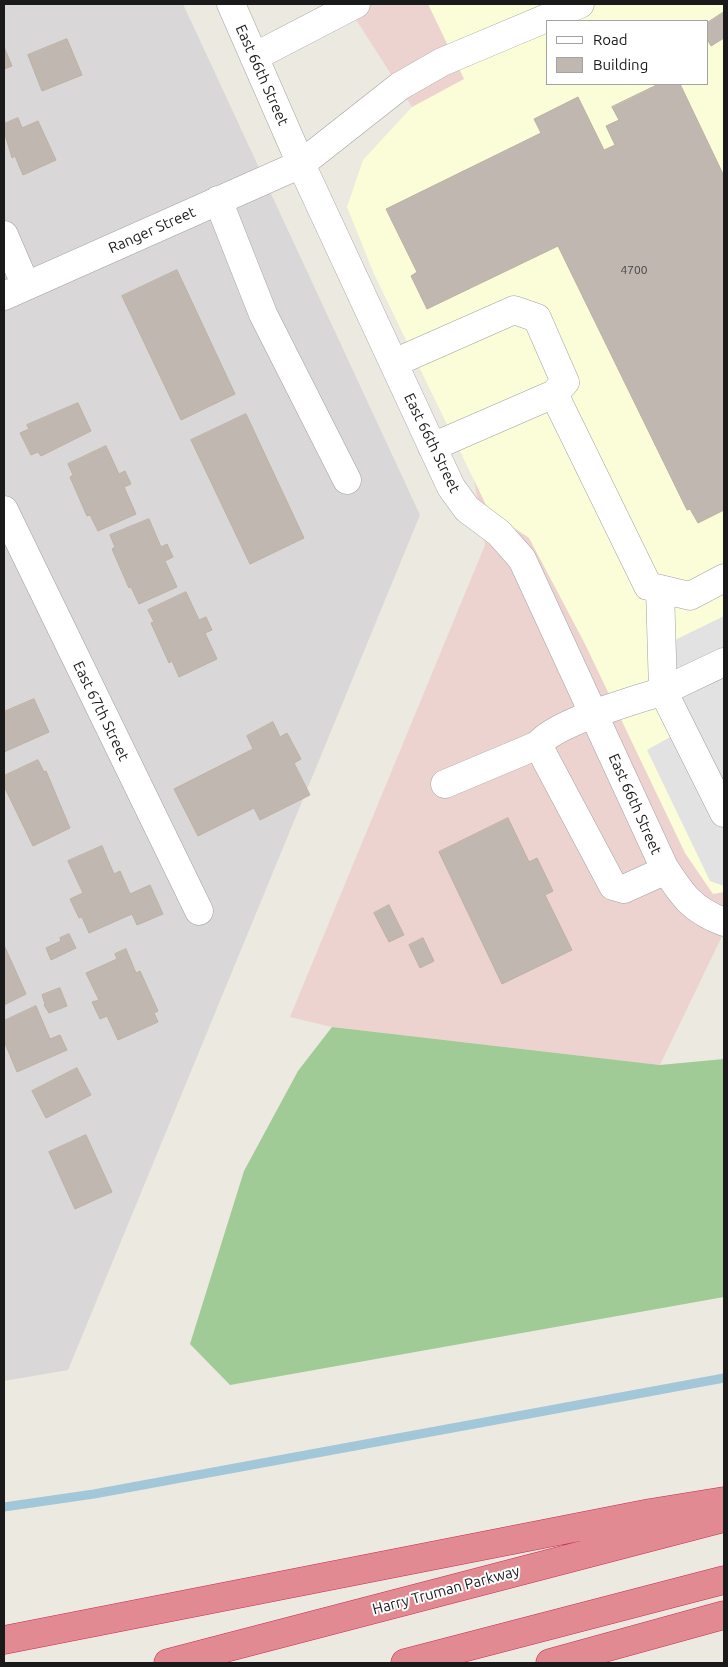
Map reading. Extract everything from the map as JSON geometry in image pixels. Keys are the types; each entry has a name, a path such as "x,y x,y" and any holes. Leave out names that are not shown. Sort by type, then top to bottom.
{"highway":[{"path":"4,1640 640,1515 724,1501"},
{"name":"Harry Truman Parkway","path":"168,1663 724,1518"},
{"path":"405,1663 724,1580"},
{"path":"550,1663 724,1615"}],"street":[{"name":"East 66th Street","path":"231,4 301,164 451,487 467,509 499,532 522,558 666,870 686,900 703,913 724,922"},
{"path":"254,57 356,4"},
{"name":"Ranger Street","path":"15,291 301,164 400,86 442,62 580,4"},
{"path":"218,200 263,314 347,480"},
{"path":"4,235 15,291"},
{"path":"394,364 514,310 537,318 565,382 554,394 432,447"},
{"path":"554,394 648,586 690,596 724,578"},
{"name":"East 67th Street","path":"4,510 199,911"},
{"path":"660,589 663,691 724,813"},
{"path":"445,784 538,745 544,737 594,714 663,691 724,662"},
{"path":"538,745 613,886 624,889 666,870"}],"shaded area":[{"path":"4,4 183,4 420,515 68,1370 4,1381"},
{"path":"346,4 724,4 724,932 660,1065 332,1027 290,1017 485,545 412,107"},
{"path":"428,4 724,4 724,892 713,894 685,853 585,644 529,538 489,511 374,274 347,207 363,160 412,107 464,79"},
{"path":"724,616 724,886 710,881 647,750 670,737 675,640"}],"green space":[{"path":"332,1027 660,1065 724,1059 724,1297 230,1385 190,1344 244,1171 298,1071"}],"building":[{"path":"724,12 724,38 711,46 708,41 708,22"},
{"path":"67,39 82,75 42,91 28,55"},
{"path":"4,47 12,66 4,69"},
{"path":"657,85 680,85 724,176 724,510 698,523 690,509 687,510 558,246 427,309 411,276 417,272 386,209 541,133 534,119 578,97 604,150 615,145 606,126 619,120 612,107"},
{"path":"18,118 22,128 38,121 56,160 23,175 15,156 12,158 4,131 4,124"},
{"path":"177,270 235,394 181,420 122,296"},
{"path":"78,403 91,431 41,456 38,452 31,455 20,433 29,429 27,425"},
{"path":"246,414 304,538 250,564 191,440"},
{"path":"106,446 119,474 125,471 131,484 124,487 136,514 98,531 90,515 87,516 70,477 73,475 68,464"},
{"path":"149,519 161,547 167,544 173,557 165,561 177,587 139,604 131,587 129,588 112,549 115,547 110,535"},
{"path":"186,592 199,620 206,617 212,630 205,633 217,659 179,677 172,661 169,663 151,623 154,622 148,610"},
{"path":"34,699 49,732 4,752 4,712"},
{"path":"273,722 280,737 287,733 301,759 294,763 310,795 260,820 254,808 198,836 174,789 253,749 247,736"},
{"path":"38,760 44,772 46,771 70,828 33,846 4,786 4,776"},
{"path":"508,818 529,862 537,858 553,891 545,895 572,950 502,984 439,852"},
{"path":"102,846 114,874 120,871 130,894 150,885 163,914 137,925 132,914 89,933 82,917 79,918 70,899 83,893 68,861"},
{"path":"389,905 404,935 389,942 374,913"},
{"path":"69,934 76,948 51,960 46,948 61,941 60,938"},
{"path":"423,938 434,961 420,968 409,945"},
{"path":"4,945 26,994 4,1005"},
{"path":"126,949 136,973 140,971 158,1011 154,1013 158,1022 118,1040 107,1016 100,1019 92,1002 99,1000 86,973 117,959 115,954"},
{"path":"60,988 67,1006 49,1013 44,1005 42,995"},
{"path":"36,1006 50,1039 60,1035 67,1050 17,1072 4,1041 4,1021"},
{"path":"77,1068 91,1095 46,1118 32,1091"},
{"path":"86,1135 112,1192 75,1209 49,1152"}],"waterway":[{"path":"4,1507 94,1494 724,1378"}]}
